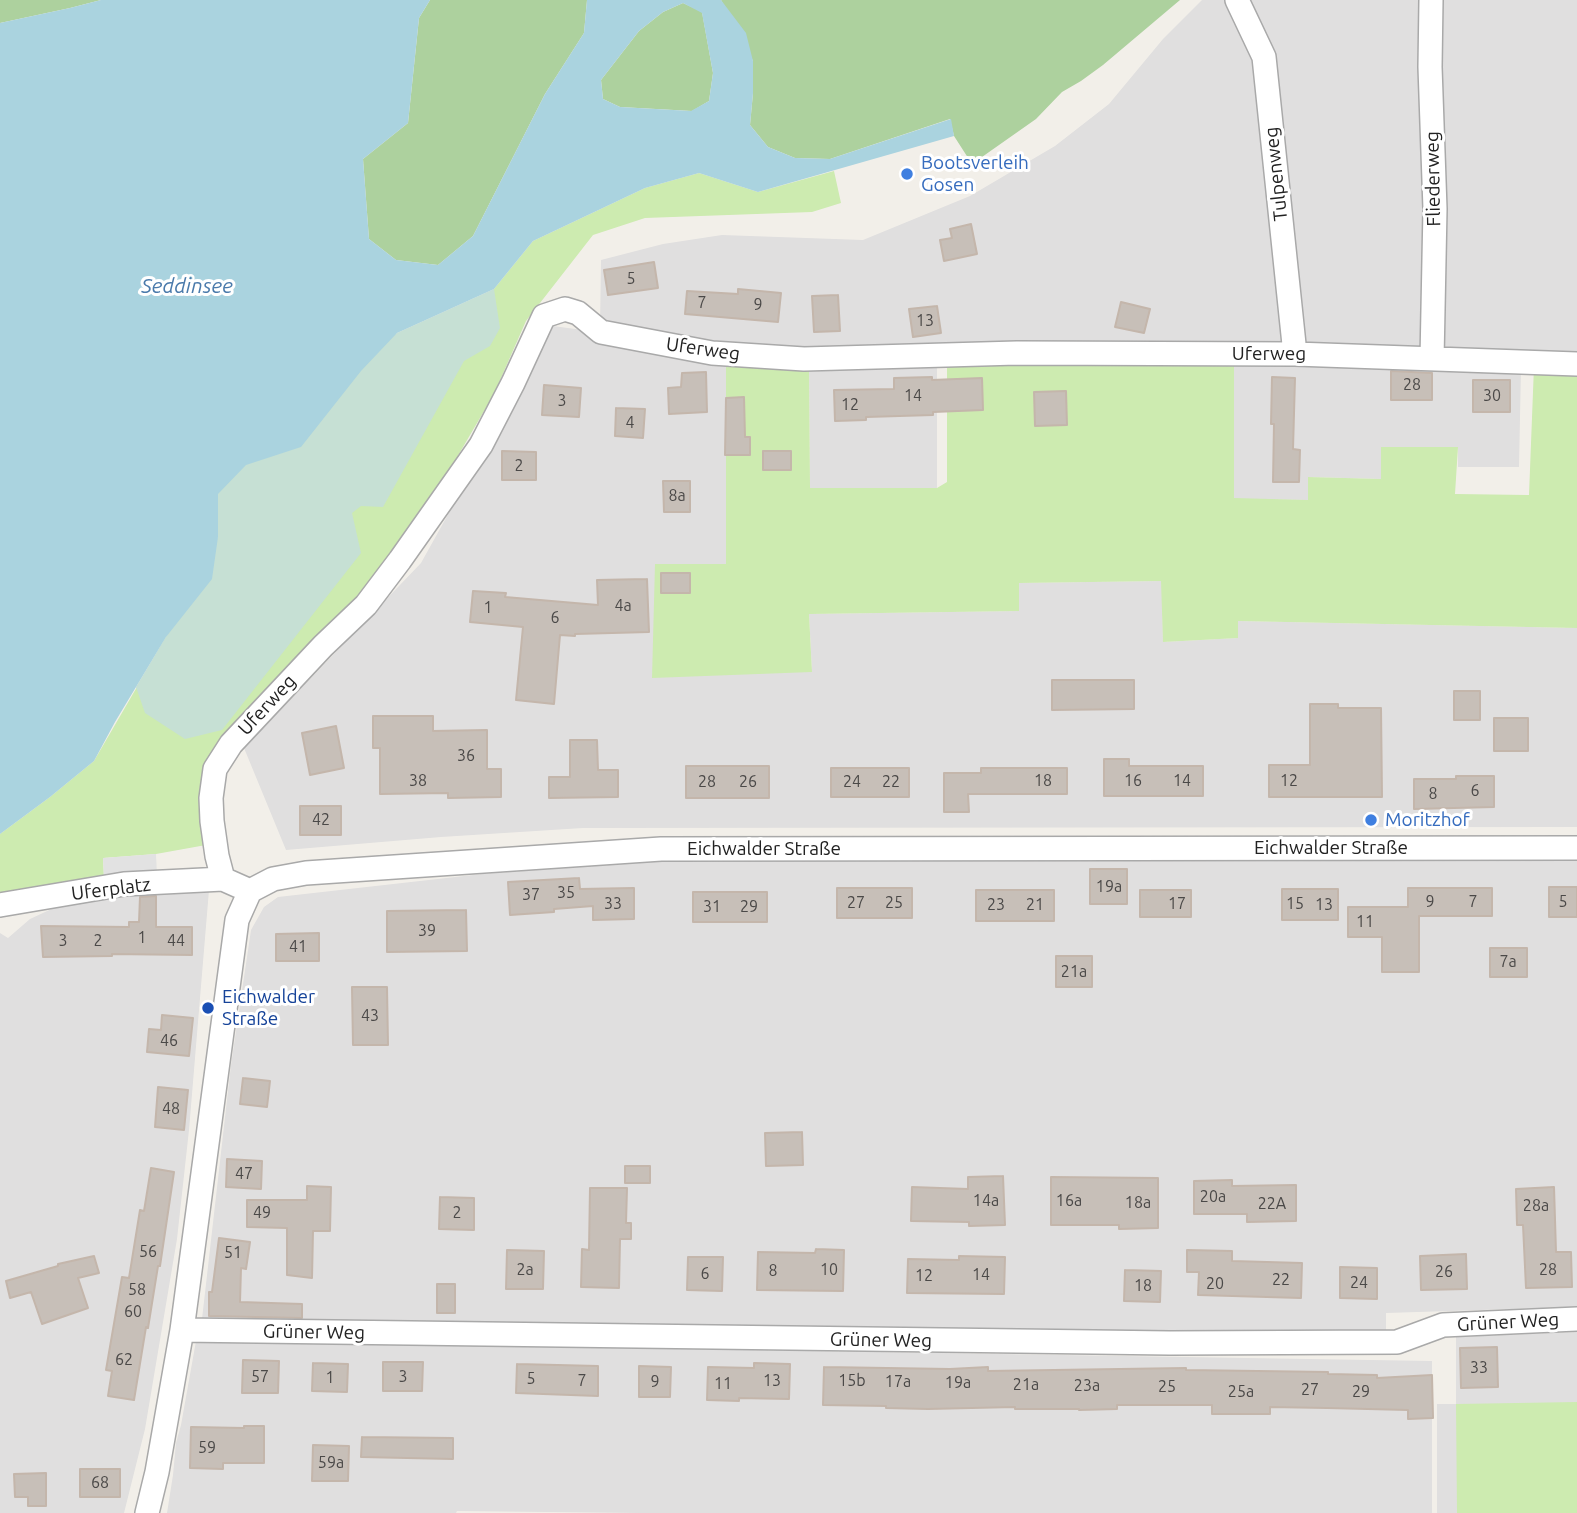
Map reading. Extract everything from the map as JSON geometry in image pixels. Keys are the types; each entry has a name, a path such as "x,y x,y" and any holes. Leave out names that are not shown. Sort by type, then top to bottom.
{"street":[{"name":"Tulpenweg","path":"1237,0 1264,57 1295,354"},
{"name":"Fliederweg","path":"1431,0 1430,67 1435,209 1432,359"},
{"name":"Uferweg","path":"223,879 212,821 211,798 215,769 231,744 323,646 366,605 400,560 481,445 544,316 565,309 578,313 601,332 712,353 804,359 1017,353 1295,354 1577,364"},
{"name":"Eichwalder Straße","path":"250,891 273,879 306,873 661,849 1577,848"},
{"path":"147,1513 157,1472 182,1330 237,919 250,891 223,879"},
{"name":"Uferplatz","path":"0,905 124,884 223,879"},
{"name":"Grüner Weg","path":"182,1330 1170,1343 1397,1342 1443,1325 1577,1319"}],"shaded area":[{"path":"1202,0 1577,0 1577,355 800,351 696,344 600,328 601,260 663,244 722,235 863,240 970,196 1055,146 1109,104 1163,39"},
{"path":"553,326 726,359 726,564 812,671 809,614 1019,611 1018,583 1162,581 1163,642 1238,638 1238,621 1577,628 1577,827 583,828 286,850 244,748 421,563"},
{"path":"937,360 937,488 810,488 809,367"},
{"path":"1234,360 1521,368 1519,467 1458,467 1458,447 1381,448 1382,479 1309,477 1309,500 1234,499"},
{"path":"156,854 157,875 104,879 103,858"},
{"path":"1577,860 1577,1307 1386,1313 1386,1334 202,1319 231,1065 251,930 264,907 278,897 482,874 650,862"},
{"path":"209,890 177,1239 145,1429 124,1513 0,1513 0,933 8,938 30,919 84,894"},
{"path":"1577,1332 1577,1513 1437,1513 1437,1404 1456,1404 1456,1337"},
{"path":"196,1341 1432,1361 1432,1513 167,1513 176,1443"}],"green space":[{"path":"0,0 101,0 0,23"},
{"path":"430,0 587,0 584,33 545,94 473,236 438,265 396,260 369,239 363,159 408,123 419,18"},
{"path":"721,0 1180,0 1103,65 1062,92 1036,119 972,164 954,136 950,119 830,159 795,158 768,147 750,125 753,61"},
{"path":"683,3 702,12 713,73 709,101 692,111 620,107 603,99 601,80 639,31 663,12"},
{"path":"834,171 841,203 812,212 645,218 593,235 526,321 494,394 401,553 209,762 206,845 156,854 103,858 104,879 0,893 0,834 94,761 166,637 494,289 533,241 645,188 699,173 758,192"},
{"path":"494,289 500,328 490,346 464,361 383,507 361,506 352,513 361,553 222,730 185,739 145,713 136,687 166,637 218,537 218,494 214,491 345,368 397,333"},
{"path":"726,359 809,367 810,488 937,488 947,482 947,360 1234,360 1234,498 1308,500 1308,477 1381,479 1381,447 1458,447 1455,494 1529,495 1534,366 1577,367 1577,628 1238,621 1238,638 1163,642 1161,581 1019,583 1019,611 809,614 812,672 652,678 655,564 726,564"},
{"path":"1577,1402 1577,1513 1457,1513 1456,1404"}],"water":[{"name":"Seddinsee","path":"101,0 430,0 419,18 408,123 363,159 369,239 396,260 438,265 473,236 545,94 584,33 587,0 721,0 746,33 753,61 750,125 768,147 795,158 830,159 951,119 954,136 758,192 699,173 645,188 533,241 494,289 397,333 361,371 301,447 246,465 218,494 218,537 212,579 166,637 94,761 0,834 0,23","holes":["683,3 702,13 713,73 709,101 691,111 620,107 603,99 601,80 639,31 663,12"]}],"building":[{"path":"971,224 977,254 944,261 940,240 952,238 950,229"},
{"path":"654,262 658,288 608,295 604,270"},
{"path":"738,289 781,293 778,322 685,314 687,291 738,294"},
{"path":"838,295 840,331 814,332 812,296"},
{"path":"1121,302 1150,309 1144,333 1115,327"},
{"path":"937,306 941,333 913,337 909,309"},
{"path":"1391,371 1432,373 1432,400 1391,400"},
{"path":"706,372 707,412 669,414 668,388 681,387 682,373"},
{"path":"932,377 932,380 982,378 983,410 835,421 834,390 894,389 894,378"},
{"path":"1272,377 1295,378 1293,449 1300,450 1299,482 1273,482"},
{"path":"1473,380 1510,380 1510,412 1473,412"},
{"path":"544,385 581,388 579,417 542,415"},
{"path":"1066,391 1067,425 1035,426 1034,392"},
{"path":"744,397 745,437 750,437 750,455 725,455 726,398"},
{"path":"616,408 645,409 643,438 615,436"},
{"path":"502,451 536,452 536,480 502,480"},
{"path":"763,451 791,451 791,470 763,470"},
{"path":"663,481 690,481 690,512 664,512"},
{"path":"661,573 690,573 690,593 661,593"},
{"path":"647,579 649,632 560,635 554,704 516,700 523,627 470,622 473,591 506,593 505,597 598,605 597,580"},
{"path":"1052,680 1134,680 1134,709 1052,710"},
{"path":"1454,691 1480,691 1480,720 1454,720"},
{"path":"1310,704 1338,704 1338,708 1381,708 1382,797 1269,797 1269,765 1310,765"},
{"path":"373,716 433,716 433,731 487,730 487,769 501,769 501,797 448,798 448,793 380,794 380,748 373,748"},
{"path":"1494,718 1528,718 1528,751 1494,751"},
{"path":"336,726 344,768 310,775 302,733"},
{"path":"570,740 597,740 598,770 618,770 618,797 549,798 549,777 570,777"},
{"path":"1104,759 1129,759 1129,766 1203,766 1203,796 1104,796"},
{"path":"686,766 769,766 769,798 686,798"},
{"path":"831,768 909,768 909,797 831,797"},
{"path":"981,768 1067,768 1067,794 968,794 969,812 944,812 944,773 981,773"},
{"path":"1456,776 1494,776 1494,807 1414,809 1414,779 1456,779"},
{"path":"300,806 341,806 341,835 300,835"},
{"path":"1090,869 1127,869 1127,904 1090,904"},
{"path":"579,878 580,889 634,888 634,919 593,920 593,906 510,915 508,882"},
{"path":"1549,887 1577,887 1577,917 1549,917"},
{"path":"837,888 912,888 912,918 837,918"},
{"path":"1408,888 1492,888 1492,916 1419,916 1419,972 1382,972 1382,937 1348,937 1348,907 1408,907"},
{"path":"1282,889 1338,889 1338,920 1282,920"},
{"path":"976,890 1054,890 1054,921 976,921"},
{"path":"1140,890 1191,890 1191,917 1140,917"},
{"path":"693,892 767,892 767,922 693,922"},
{"path":"156,896 156,927 192,927 192,955 43,957 41,926 129,927 129,922 139,922 140,897"},
{"path":"466,910 467,951 387,952 387,911"},
{"path":"319,933 319,961 276,961 276,934"},
{"path":"1490,948 1527,948 1527,977 1490,977"},
{"path":"1056,956 1092,956 1092,987 1056,987"},
{"path":"352,987 387,987 388,1045 353,1045"},
{"path":"162,1015 193,1018 189,1056 147,1052 149,1029 161,1030"},
{"path":"243,1078 270,1081 267,1107 240,1104"},
{"path":"158,1087 188,1090 184,1130 155,1127"},
{"path":"802,1132 803,1165 766,1166 765,1133"},
{"path":"227,1159 262,1161 261,1189 226,1187"},
{"path":"625,1166 650,1166 650,1183 625,1183"},
{"path":"151,1168 174,1172 160,1266 148,1328 146,1327 134,1400 108,1396 112,1371 106,1370 122,1277 129,1278 140,1210 144,1211"},
{"path":"1003,1176 1005,1225 969,1226 969,1222 911,1221 912,1187 968,1189 968,1177"},
{"path":"1051,1177 1158,1178 1158,1228 1051,1225"},
{"path":"1232,1180 1232,1186 1296,1185 1296,1221 1247,1222 1247,1214 1194,1214 1194,1181"},
{"path":"307,1186 331,1187 330,1231 313,1231 312,1278 287,1275 287,1228 247,1227 247,1200 307,1200"},
{"path":"1554,1187 1556,1252 1571,1252 1572,1287 1526,1288 1523,1225 1517,1225 1516,1189"},
{"path":"590,1188 627,1188 626,1223 631,1223 631,1239 620,1239 619,1288 581,1287 582,1249 589,1250"},
{"path":"440,1197 474,1198 474,1230 439,1229"},
{"path":"219,1238 250,1242 246,1269 241,1268 240,1302 302,1304 302,1318 209,1316 209,1292 212,1292"},
{"path":"816,1249 844,1250 843,1291 757,1290 758,1252 815,1253"},
{"path":"507,1250 544,1251 543,1289 506,1289"},
{"path":"1187,1250 1232,1251 1232,1261 1302,1263 1301,1298 1198,1295 1199,1272 1187,1272"},
{"path":"1466,1254 1467,1289 1421,1290 1420,1256"},
{"path":"94,1256 99,1273 78,1278 88,1308 42,1324 31,1292 10,1298 6,1281 58,1264"},
{"path":"959,1256 1005,1257 1004,1294 907,1293 908,1259 959,1260"},
{"path":"688,1257 723,1257 722,1291 687,1290"},
{"path":"1340,1267 1377,1268 1377,1299 1340,1298"},
{"path":"1125,1270 1161,1271 1160,1302 1124,1301"},
{"path":"437,1284 455,1284 455,1313 437,1313"},
{"path":"1497,1347 1498,1387 1461,1388 1460,1348"},
{"path":"243,1360 279,1361 278,1393 242,1393"},
{"path":"383,1362 423,1362 422,1391 383,1391"},
{"path":"313,1363 348,1364 347,1392 312,1391"},
{"path":"754,1363 790,1364 789,1399 707,1400 708,1367 754,1368"},
{"path":"517,1364 598,1366 598,1396 516,1393"},
{"path":"639,1366 671,1367 670,1397 639,1397"},
{"path":"824,1367 988,1367 988,1371 1186,1368 1328,1372 1377,1375 1377,1378 1432,1375 1433,1418 1408,1419 1408,1410 1327,1408 1270,1407 1270,1414 1212,1414 1212,1405 1117,1405 1117,1409 1079,1410 823,1405"},
{"path":"264,1426 264,1463 223,1463 223,1469 190,1468 191,1427"},
{"path":"362,1437 453,1438 453,1459 361,1457"},
{"path":"313,1445 349,1446 348,1481 312,1481"},
{"path":"80,1469 120,1469 120,1497 80,1497"},
{"path":"46,1473 46,1506 28,1506 28,1497 15,1497 14,1474"}],"place":[{"name":"Bootsverleih Gosen","path":"907,174"},
{"name":"Moritzhof","path":"1371,820"},
{"name":"Eichwalder Straße","path":"208,1008"}]}
